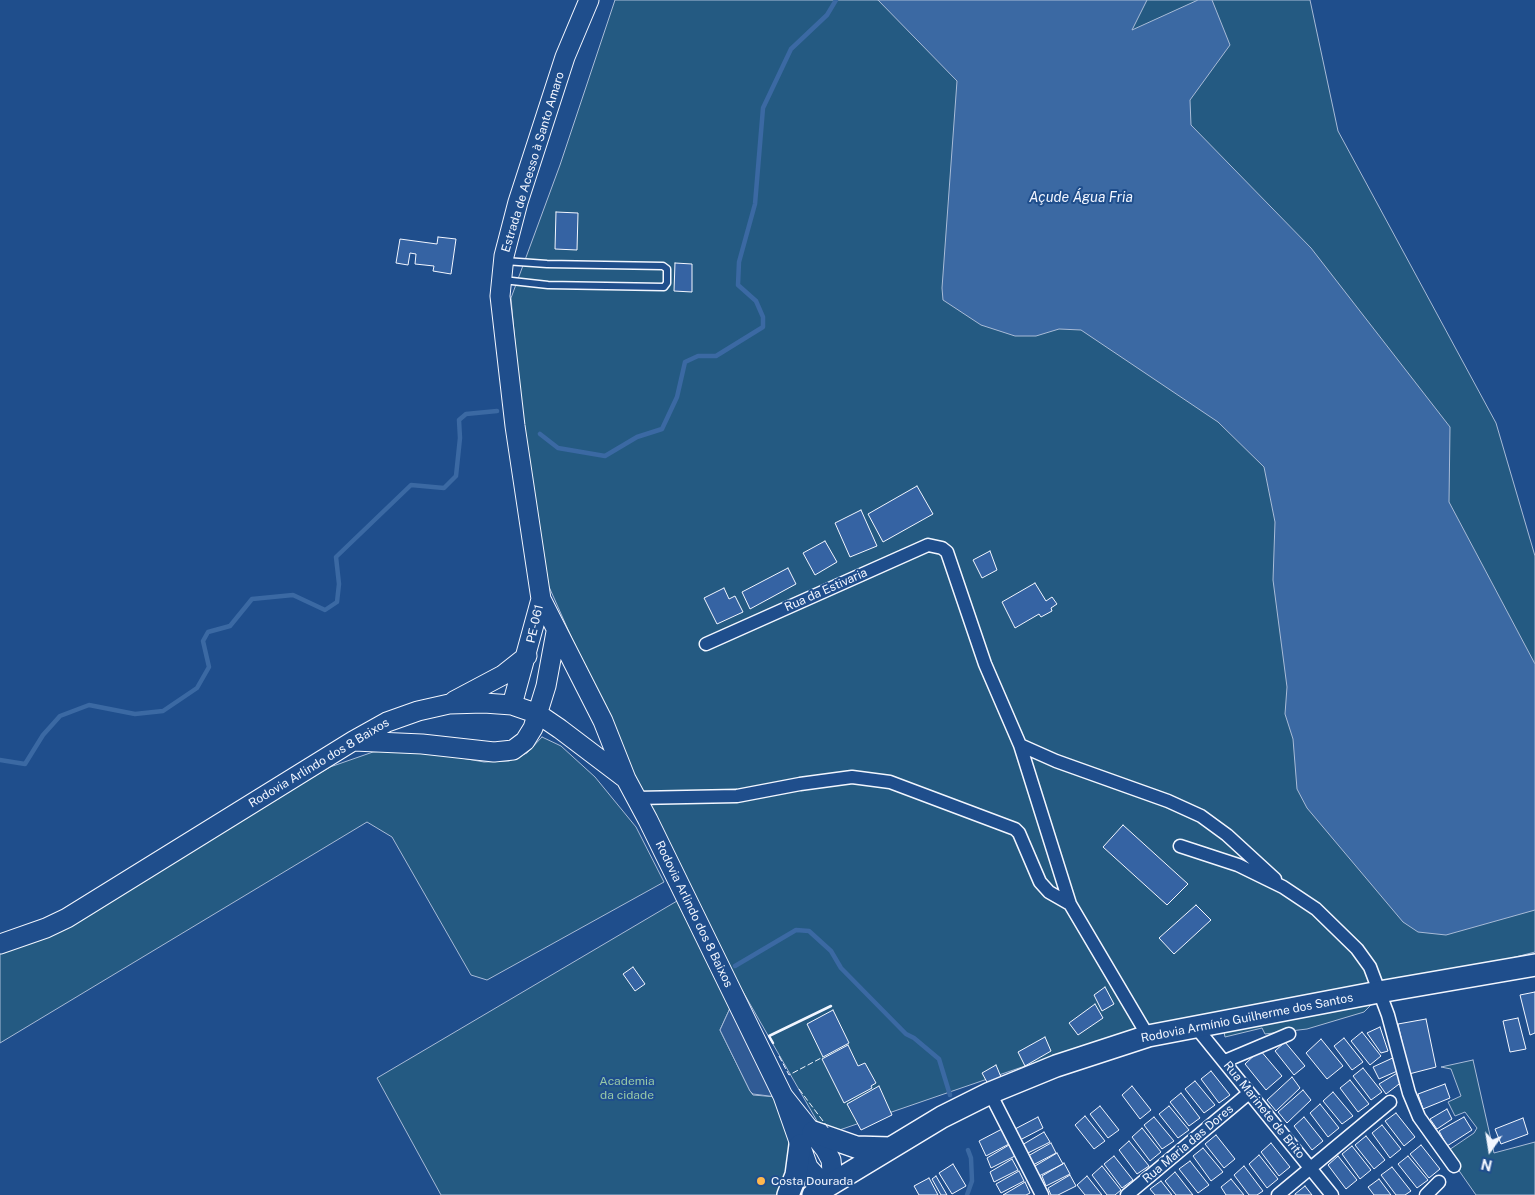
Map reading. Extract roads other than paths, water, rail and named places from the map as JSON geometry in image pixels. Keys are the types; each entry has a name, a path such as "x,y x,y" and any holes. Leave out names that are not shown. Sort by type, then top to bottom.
{"main road":[{"name":"Estrada de Acesso à Santo Amaro","path":"540,599 514,418 500,296 501,280 518,202 559,75 589,0"},
{"name":"PE-061","path":"540,599 603,722 626,779"},
{"name":"PE-061","path":"512,705 527,656 540,599"},
{"path":"353,741 405,743 503,753 513,750 525,741 538,714 556,632"},
{"name":"PE-061","path":"449,704 503,675 527,656"},
{"name":"Rodovia Arlindo dos 8 Baixos","path":"0,944 46,928 67,918 353,741 400,716 449,704 484,703 512,705 538,714 626,779 783,1096 806,1138 829,1156 833,1182"},
{"name":"Rodovia Armínio Guilherme dos Santos","path":"813,1195 893,1148 942,1116 990,1093 1056,1066 1148,1036 1379,992 1535,965"},
{"path":"788,1195 796,1175 806,1138 856,1147 893,1148"}],"street":[{"name":"Rua da Estivaria","path":"706,644 928,545 942,548 947,552 985,664 1020,745"},
{"path":"1020,745 1056,761 1152,794 1201,816 1227,834 1283,887"},
{"path":"1020,745 1070,904 1148,1036"},
{"path":"636,798 737,796 800,784 852,777 890,782 1015,829 1019,833 1040,882 1049,892 1070,904"},
{"path":"1180,846 1238,866 1283,887 1316,909 1357,949 1370,967 1388,1015 1416,1110 1454,1166"},
{"name":"Rua Marinete de Brito","path":"1195,1026 1332,1195"},
{"path":"1225,1062 1289,1034"},
{"path":"990,1093 1042,1195"},
{"name":"Rua Maria das Dores","path":"1127,1195 1249,1093"},
{"path":"1278,1195 1390,1102"},
{"path":"1426,1195 1440,1182"}],"lane":[{"path":"501,280 548,286 664,287 667,283 667,269 663,266 547,264 504,261"}],"water":[{"name":"Açude Água Fria","path":"878,0 1147,0 1132,30 1198,0 1212,0 1230,45 1190,100 1191,125 1311,248 1450,427 1449,502 1535,664 1535,910 1446,935 1418,932 1403,922 1307,808 1297,789 1293,739 1285,714 1287,687 1273,580 1275,522 1264,467 1218,422 1081,330 1059,329 1036,336 1015,336 981,325 943,300 942,288 957,81"}],"waterway":[{"path":"540,434 558,448 605,456 637,437 662,429 677,397 685,362 698,356 716,356 763,327 763,317 756,301 738,285 739,262 755,204 763,108 791,49 827,15 836,0"},
{"path":"0,760 25,764 43,735 60,716 89,705 135,714 163,711 197,688 209,667 203,641 208,632 230,626 252,599 293,595 325,610 337,602 339,584 336,557 411,485 444,488 456,476 460,438 459,420 466,414 497,411"},
{"path":"735,966 796,930 809,931 831,951 841,968 906,1034 914,1038 939,1059 950,1095"},
{"path":"967,1195 972,1181 971,1158 968,1150"}],"place":[{"name":"Costa Dourada","path":"761,1181"}],"park label":[{"name":"Academia da cidade","path":"627,1088"}]}
